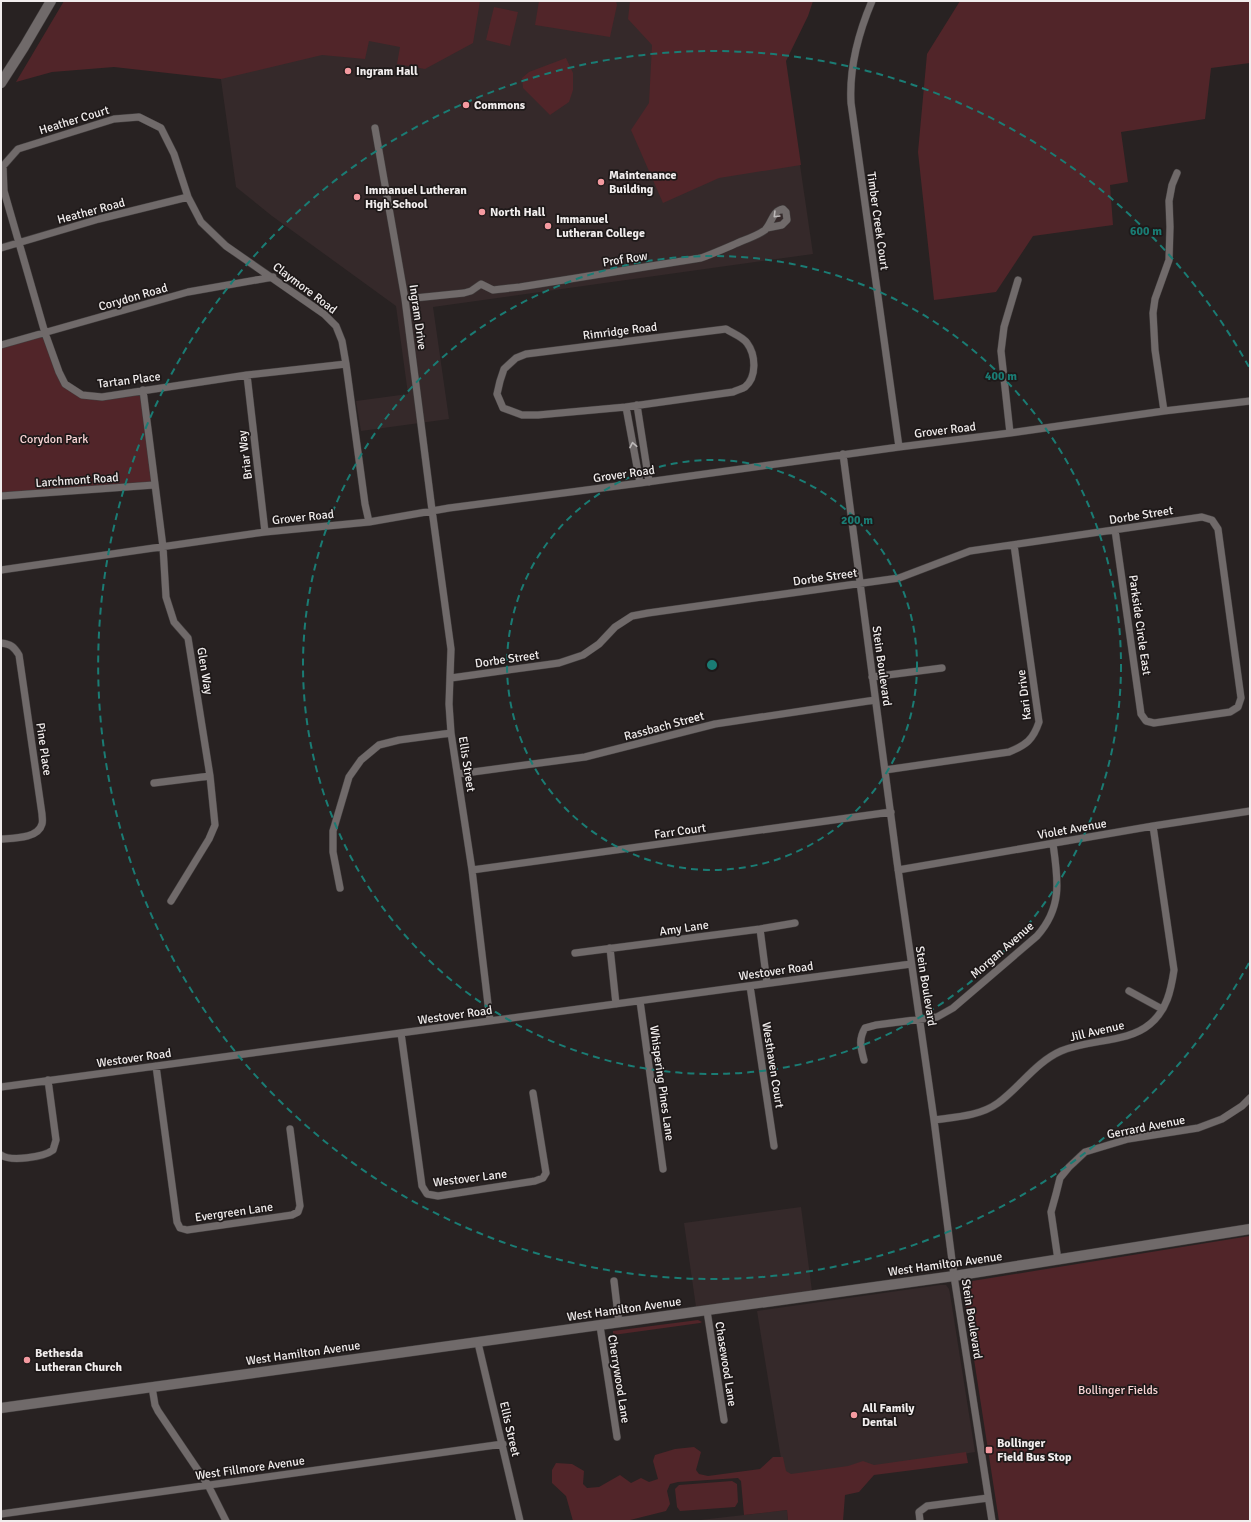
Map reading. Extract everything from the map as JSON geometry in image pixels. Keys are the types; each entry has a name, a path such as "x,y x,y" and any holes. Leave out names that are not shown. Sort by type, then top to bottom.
{"street":[{"path":"1,82 51,1"},
{"name":"Timber Creek Court","path":"872,1 858,37 852,66 850,103 899,447"},
{"name":"Heather Court","path":"19,243 4,191 3,166 18,149 114,119 139,117 161,128 174,154 188,197"},
{"name":"Ingram Drive","path":"376,128 405,299 432,510"},
{"path":"1164,410 1155,350 1153,313 1155,299 1169,260 1169,201 1172,185 1177,173"},
{"name":"Heather Road","path":"1,248 100,219 188,197"},
{"name":"Claymore Road","path":"188,197 202,222 226,246 324,314 336,326 342,341 346,364 365,504 369,522"},
{"name":"Prof Row","path":"405,299 464,293 471,291 481,284 493,290 520,288 701,258 758,234 767,228"},
{"name":"Tartan Place","path":"19,243 45,333 59,372 65,384 82,394 102,397 247,375 346,364"},
{"name":"Corydon Road","path":"1,345 188,292 272,277"},
{"path":"1010,433 1002,351 1004,327 1018,280"},
{"name":"Rimridge Road","path":"726,329 747,342 752,354 754,368 751,379 744,387 733,392 637,405 538,415 522,415 503,408 497,394 504,369 516,358 526,354 726,329"},
{"name":"Briar Way","path":"247,375 265,532"},
{"name":"Glen Way","path":"143,390 163,547 166,597 174,622 188,638 210,776 215,825 209,839 171,901"},
{"name":"Grover Road","path":"1,570 265,532 369,522 432,510 649,482 843,454 1010,433 1164,410 1250,401"},
{"path":"637,405 649,482"},
{"path":"626,406 640,483"},
{"name":"Stein Boulevard","path":"843,454 898,870 911,964 921,1020 954,1276 992,1521"},
{"name":"Larchmont Road","path":"1,496 154,485"},
{"name":"Ellis Street","path":"432,510 452,649 449,704 451,733 472,870 490,1021"},
{"name":"Dorbe Street","path":"451,678 559,663 583,656 599,644 615,627 632,616 899,578 970,552 1202,517 1212,520 1218,529 1242,698 1238,707 1230,712 1154,723 1146,721"},
{"name":"Parkside Circle East","path":"1115,530 1141,714 1146,721"},
{"name":"Kari Drive","path":"885,770 1009,752 1022,746 1030,740 1036,731 1039,722 1014,545"},
{"name":"Pine Place","path":"1,643 9,643 15,648 19,655 42,814 42,824 37,832 26,836 1,839"},
{"path":"872,677 942,668"},
{"name":"Rassbach Street","path":"458,774 585,757 716,724 875,700"},
{"path":"340,888 333,852 333,831 349,777 361,760 379,745 419,736 451,733"},
{"path":"154,783 210,776"},
{"name":"Violet Avenue","path":"898,870 1153,826 1250,811"},
{"name":"Farr Court","path":"472,870 891,812"},
{"name":"Jill Avenue","path":"934,1120 981,1112 998,1103 1046,1060 1060,1052 1077,1045 1120,1038 1134,1033 1151,1024 1162,1009 1172,990 1174,970 1153,826"},
{"name":"Morgan Avenue","path":"864,1060 860,1045 861,1035 865,1028 876,1025 937,1017 952,1008 1037,936 1045,927 1054,908 1058,888 1058,878 1052,844"},
{"name":"Amy Lane","path":"575,953 760,929 795,922"},
{"path":"760,929 767,983"},
{"path":"610,948 616,1004"},
{"name":"Westover Road","path":"1,1087 911,964"},
{"name":"Westhaven Court","path":"750,986 774,1146"},
{"path":"1129,991 1162,1009"},
{"name":"Whispering Pines Lane","path":"640,1001 663,1169"},
{"name":"Westover Lane","path":"401,1033 422,1186 427,1194 438,1196 535,1181 543,1178 546,1173 533,1093"},
{"name":"Evergreen Lane","path":"156,1066 177,1222 180,1228 187,1230 292,1215 298,1212 300,1206 290,1129"},
{"path":"1,1155 5,1158 12,1159 44,1155 54,1150 56,1140 48,1080"},
{"name":"Gerrard Avenue","path":"1058,1260 1051,1212 1060,1178 1069,1166 1085,1152 1128,1139 1198,1128 1222,1119 1242,1106 1250,1098"},
{"name":"West Hamilton Avenue","path":"1,1408 954,1276 1250,1229"},
{"path":"614,1281 619,1323"},
{"name":"Chasewood Lane","path":"707,1311 724,1420"},
{"name":"Cherrywood Lane","path":"600,1326 617,1437"},
{"name":"Ellis Street","path":"478,1343 520,1521"},
{"path":"152,1387 155,1405 158,1411 208,1485 226,1521"},
{"name":"West Fillmore Avenue","path":"1,1514 503,1444"},
{"path":"920,1521 919,1512 927,1506 988,1498"}],"shaded area":[{"name":"Immanuel Lutheran College","path":"210,1 776,1 813,254 433,307 449,419 361,431 356,401 408,394 396,306 272,216 236,187"},
{"path":"801,1207 812,1291 696,1307 684,1223"},
{"path":"946,1285 949,1289 975,1452 785,1483 757,1311"},
{"path":"787,1510 788,1521 691,1521"}],"green space":[{"path":"64,1 480,1 473,43 425,69 397,64 400,47 369,41 365,59 322,55 221,79 114,67 52,72 16,82"},
{"path":"539,1 616,1 617,5 610,37 535,25"},
{"path":"630,1 813,1 808,16 786,61 801,165 719,178 663,203 631,130 649,103 652,45 628,19"},
{"path":"960,1 1250,1 1250,63 1211,68 1205,119 1121,132 1128,182 1110,185 1113,225 1033,236 996,292 934,300 918,152 927,54"},
{"path":"494,7 518,12 510,46 486,40"},
{"path":"566,58 573,73 573,90 569,102 550,115 523,88 522,78 529,72"},
{"name":"Corydon Park","path":"45,333 65,384 82,395 102,397 143,390 154,485 1,496 1,345"},
{"name":"Bollinger Fields","path":"1250,1236 1250,1521 999,1521 963,1288 966,1282"},
{"path":"698,1320 702,1322 613,1335 613,1331"},
{"path":"694,1447 701,1452 696,1470 699,1474 708,1476 760,1469 773,1457 783,1457 786,1471 791,1474 848,1466 863,1461 874,1465 966,1452 968,1463 874,1475 859,1492 845,1495 843,1521 788,1521 787,1510 744,1515 741,1481 738,1478 678,1482 670,1484 667,1491 670,1504 666,1511 626,1521 573,1521 566,1496 552,1483 552,1470 556,1463 572,1464 584,1471 583,1484 587,1488 599,1487 620,1475 631,1483 641,1478 649,1482 658,1479 653,1461 655,1455 675,1449"},
{"path":"732,1481 737,1484 738,1502 735,1507 680,1511 677,1507 675,1489 679,1485"}],"place":[{"name":"Ingram Hall","path":"348,71"},
{"name":"Commons","path":"466,105"},
{"name":"Maintenance Building","path":"601,182"},
{"name":"Immanuel Lutheran High School","path":"357,197"},
{"name":"North Hall","path":"482,212"},
{"name":"Immanuel Lutheran College","path":"548,226"},
{"name":"Bethesda Lutheran Church","path":"27,1360"},
{"name":"All Family Dental","path":"854,1415"},
{"name":"Bollinger Field Bus Stop","path":"989,1450"}]}
